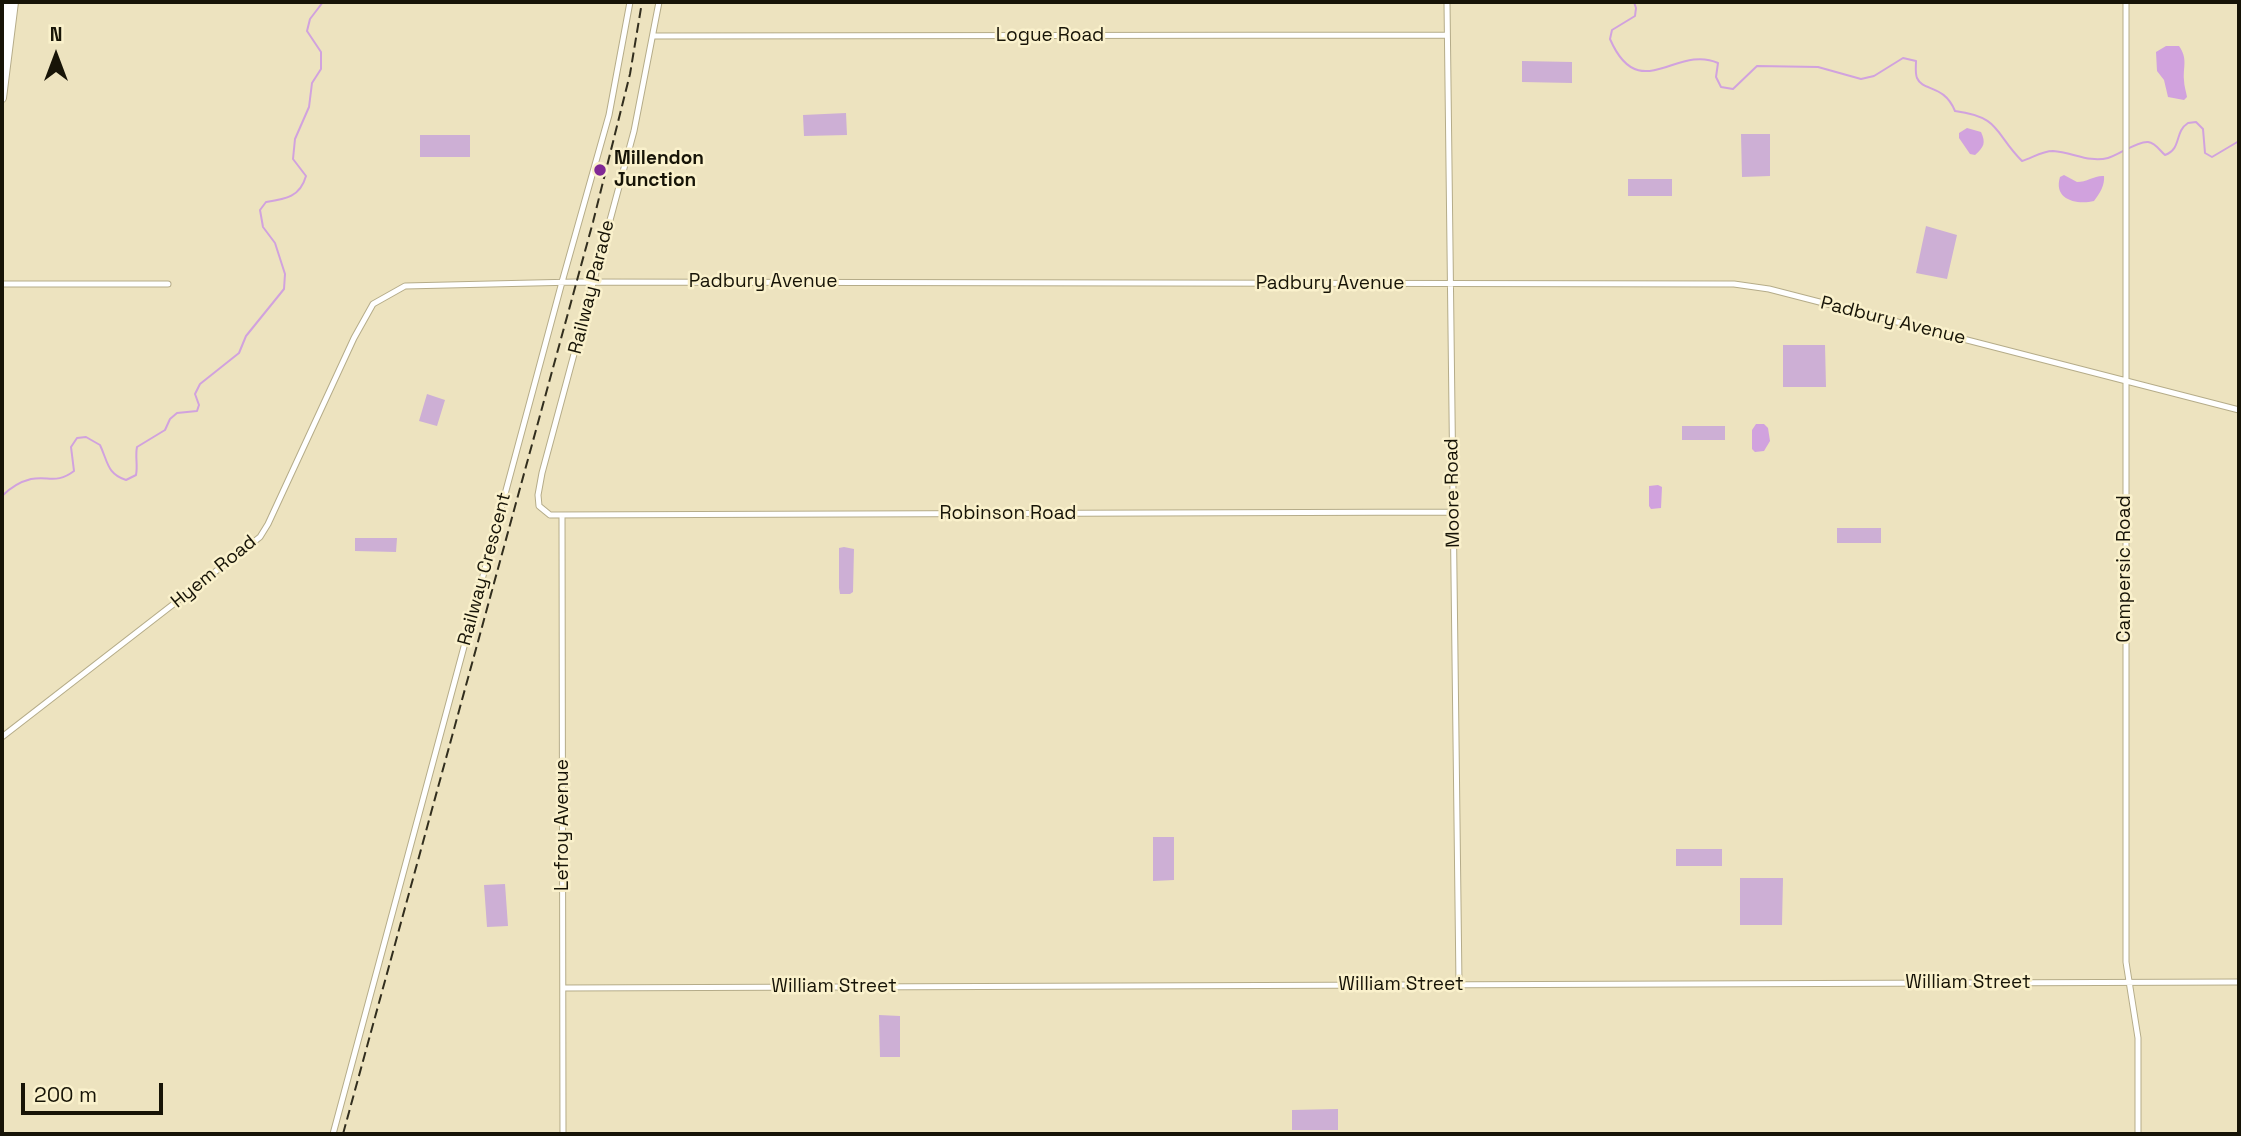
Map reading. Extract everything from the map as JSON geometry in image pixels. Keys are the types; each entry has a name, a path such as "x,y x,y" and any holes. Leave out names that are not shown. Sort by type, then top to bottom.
{"highway":[{"path":"2,51 7,2"},
{"path":"2,97 14,2"}],"street":[{"name":"Railway Crescent","path":"333,1134 609,115 630,2"},
{"name":"Railway Parade","path":"562,516 550,515 539,506 542,473 634,131 659,2"},
{"name":"Moore Road","path":"1447,2 1459,985"},
{"name":"Campersic Road","path":"2126,2 2127,983 2138,1038 2138,1134"},
{"name":"Logue Road","path":"654,36 1447,36"},
{"name":"Padbury Avenue","path":"405,286 562,282 1746,286 1782,292 2239,410"},
{"path":"2,284 169,284"},
{"name":"Hyem Road","path":"2,737 260,537 373,303 405,286"},
{"name":"Robinson Road","path":"562,516 1454,512"},
{"name":"Lefroy Avenue","path":"562,516 563,1134"},
{"name":"William Street","path":"563,988 2239,982"}],"shaded area":[{"path":"2166,46 2179,46 2183,55 2187,97 2184,100 2168,97 2164,80 2157,71 2156,52"},
{"path":"1522,61 1572,62 1572,83 1522,82"},
{"path":"846,113 847,135 804,136 803,115"},
{"path":"1967,128 1981,132 1983,136 1983,145 1975,155 1970,154 1959,138 1959,133"},
{"path":"1741,134 1770,134 1770,176 1742,177"},
{"path":"420,135 470,135 470,157 420,157"},
{"path":"2064,175 2077,182 2104,176 2104,183 2094,201 2074,201 2063,196 2060,191 2060,177"},
{"path":"1628,179 1672,179 1672,196 1628,196"},
{"path":"1926,226 1957,235 1947,279 1916,273"},
{"path":"1783,345 1825,345 1826,387 1783,387"},
{"path":"427,394 445,400 437,426 419,421"},
{"path":"1756,424 1764,424 1768,428 1770,441 1764,451 1755,452 1752,449 1752,430"},
{"path":"1682,426 1725,426 1725,440 1682,440"},
{"path":"1649,486 1662,487 1661,508 1651,509"},
{"path":"1837,528 1881,528 1881,543 1837,543"},
{"path":"355,538 397,538 396,552 355,551"},
{"path":"839,548 854,549 853,592 850,594 840,594 839,588"},
{"path":"1153,837 1174,837 1174,880 1153,881"},
{"path":"1676,849 1722,849 1722,866 1676,866"},
{"path":"1740,878 1783,878 1782,925 1740,925"},
{"path":"505,884 508,926 487,927 484,885"},
{"path":"879,1015 900,1016 900,1057 880,1057"},
{"path":"1338,1109 1338,1130 1292,1130 1292,1110"}],"waterway":[{"path":"2,496 27,480 58,478 74,471 71,447 77,438 86,437 100,445 109,467 115,474 126,480 136,475 137,447 165,430 170,419 177,413 197,411 199,405 195,394 200,384 239,353 246,336 284,289 285,274 275,243 263,227 260,210 266,202 296,193 306,176 293,159 295,139 309,107 312,83 321,69 321,52 307,31 310,19 323,2"},
{"path":"1634,2 1635,16 1612,30 1610,39 1621,58 1633,68 1646,71 1702,59 1718,63 1716,77 1721,87 1733,89 1757,66 1818,67 1861,79 1874,76 1903,58 1916,61 1916,76 1920,82 1945,96 1955,111 1981,117 1989,122 2022,161 2053,151 2101,159 2148,142 2156,145 2165,155 2174,149 2184,127 2188,123 2196,122 2203,129 2205,153 2212,157 2239,141"}],"railway":[{"path":"343,1134 593,222 630,74 642,2"}],"place":[{"name":"Millendon Junction","path":"600,170"}]}
